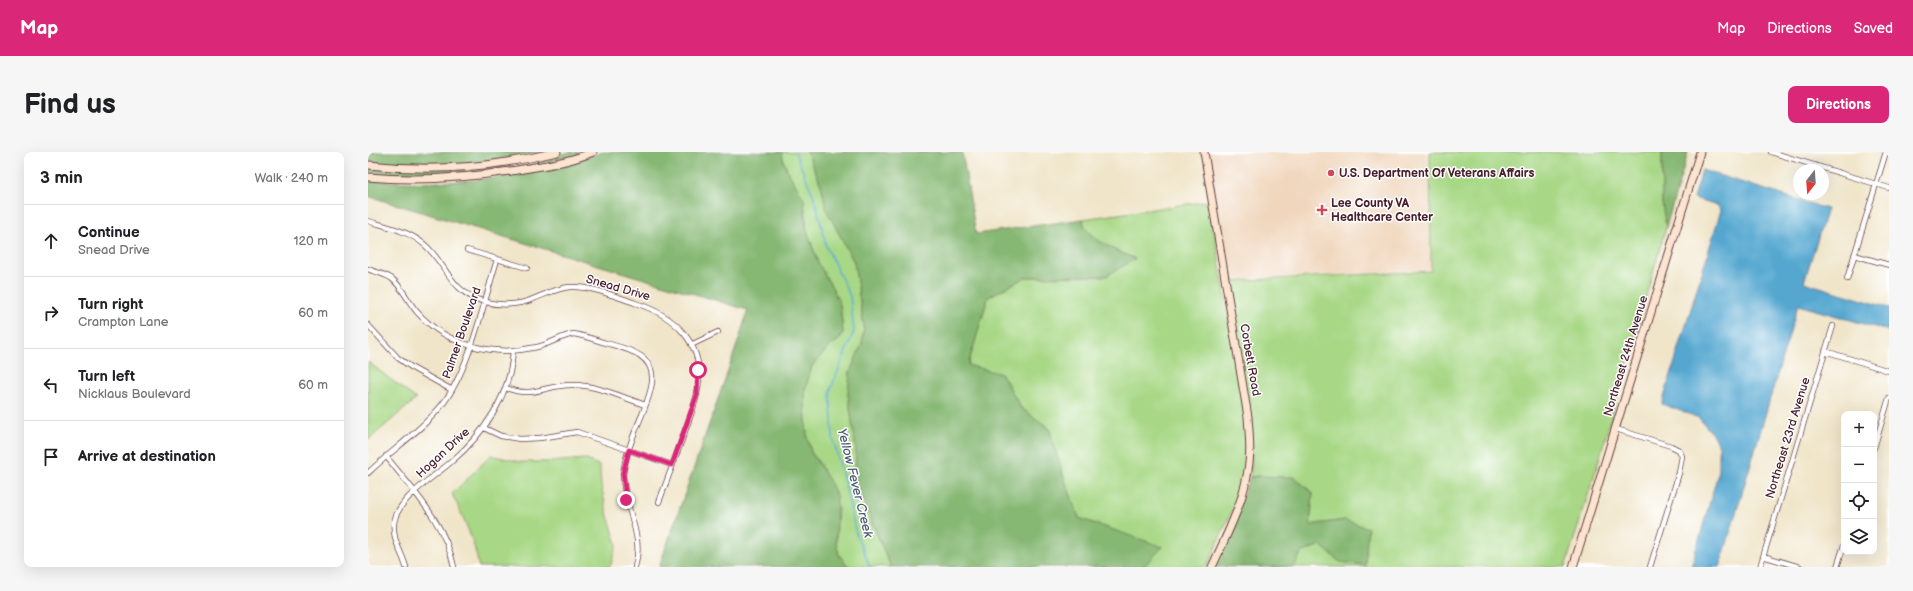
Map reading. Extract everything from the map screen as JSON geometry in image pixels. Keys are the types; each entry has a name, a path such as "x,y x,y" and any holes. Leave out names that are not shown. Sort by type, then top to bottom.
{"street":[{"path":"368,165 406,168 484,165 557,152"},
{"path":"368,177 442,180 535,167 568,160 594,152"},
{"name":"Corbett Road","path":"1204,152 1248,417 1250,438 1249,463 1242,496 1212,567"},
{"name":"Northeast 24th Avenue","path":"1573,567 1700,152"},
{"path":"1770,152 1889,188"},
{"path":"1847,279 1886,152"},
{"path":"533,157 535,167"},
{"name":"Snead Drive","path":"368,221 403,232 420,242 434,256 451,281 466,292 484,302 513,304 528,301 562,288 590,289 649,307 662,313 681,330 691,345 698,363 698,389 659,502"},
{"path":"467,250 527,268"},
{"path":"1854,255 1889,265"},
{"name":"Palmer Boulevard","path":"368,473 432,416 452,390 462,370 497,260"},
{"path":"368,269 385,275 396,282 416,311 431,325 445,334 470,346 496,350 513,350 538,347 574,334 632,350 647,361 652,373 651,387 624,466 623,487 638,537 638,551 635,567"},
{"path":"368,325 398,358 414,370 452,390"},
{"name":"Northeast 23rd Avenue","path":"1760,567 1833,326"},
{"path":"691,345 718,332"},
{"name":"Hogan Drive","path":"406,567 395,538 394,523 401,506 456,458 484,428 506,388 512,369 513,350"},
{"path":"1825,351 1889,371"},
{"path":"506,388 516,392 528,393 564,385 582,385 645,405"},
{"path":"1874,447 1889,398"},
{"path":"484,428 501,436 520,439 540,438 576,432 672,465"},
{"path":"1616,429 1671,446 1679,450 1682,456 1679,473 1650,567"},
{"path":"386,456 416,492 440,527 449,548 454,567"},
{"path":"1837,567 1841,554"},
{"path":"1764,556 1800,567"}],"shaded area":[{"name":"Lee County VA Healthcare Center","path":"1207,152 1427,152 1430,269 1228,279"}],"green space":[{"path":"368,152 545,152 501,159 457,163 413,164 368,161"},
{"path":"568,152 584,152 538,164 537,160"},
{"path":"602,152 782,152 783,160 789,174 804,199 806,227 818,263 840,304 843,332 840,339 830,346 812,366 805,390 805,405 807,437 811,452 831,483 837,498 836,543 839,555 849,567 659,567 748,310 368,196 368,180 425,182 486,179 547,169"},
{"path":"782,152 807,152 821,185 827,211 854,262 864,327 862,344 850,372 848,394 856,450 855,476 870,518 891,567 849,567 839,555 836,543 838,509 820,464 811,452 807,437 805,390 812,366 830,346 840,339 843,332 840,304 818,263 806,227 806,213 798,189 783,160"},
{"path":"807,152 962,152 976,234 1083,219 1084,226 1095,238 1103,244 1135,259 1106,276 1026,277 988,297 968,365 1002,374 1021,408 1049,428 1062,472 1079,518 1163,547 1145,565 1141,567 891,567 870,518 855,476 856,450 848,394 850,372 862,344 864,327 854,262 827,211 821,185"},
{"path":"1430,152 1662,152 1662,203 1666,227 1597,467 1565,567 1294,567 1301,553 1320,545 1340,562 1344,520 1310,525 1313,493 1259,476 1250,477 1252,464 1228,281 1431,271"},
{"path":"1662,152 1688,152 1666,227 1662,203"},
{"path":"502,166 503,169 442,177 368,173 368,168"},
{"path":"1209,201 1246,418 1246,463 1242,484 1235,504 1207,567 1141,567 1145,565 1079,518 1062,472 1049,428 1021,408 1002,375 968,366 988,297 1026,277 1106,276 1134,258 1111,248 1095,238 1084,226 1083,219"},
{"path":"368,362 416,399 368,440"},
{"path":"491,455 520,462 550,462 585,459 600,466 601,486 608,516 617,544 610,567 479,567 468,529 452,494"},
{"path":"1250,477 1294,477 1313,493 1310,525 1345,520 1368,528 1365,565 1340,562 1320,545 1301,553 1294,567 1215,567"}],"water":[{"path":"1702,170 1793,198 1793,200 1798,200 1827,209 1804,282 1889,308 1889,331 1798,305 1720,567 1691,567 1719,470 1719,446 1715,437 1699,418 1662,404 1721,210 1717,205 1694,198"}],"waterway":[{"name":"Yellow Fever Creek","path":"796,152 815,199 826,246 850,296 854,331 830,391 833,438 856,534 870,567"}],"place":[{"name":"U.S. Department Of Veterans Affairs","path":"1331,173"},
{"name":"Lee County VA Healthcare Center","path":"1322,210"}],"route":[{"path":"626,500 623,487 623,473 625,460 629,450 672,465 697,395 699,383 698,370"}]}
